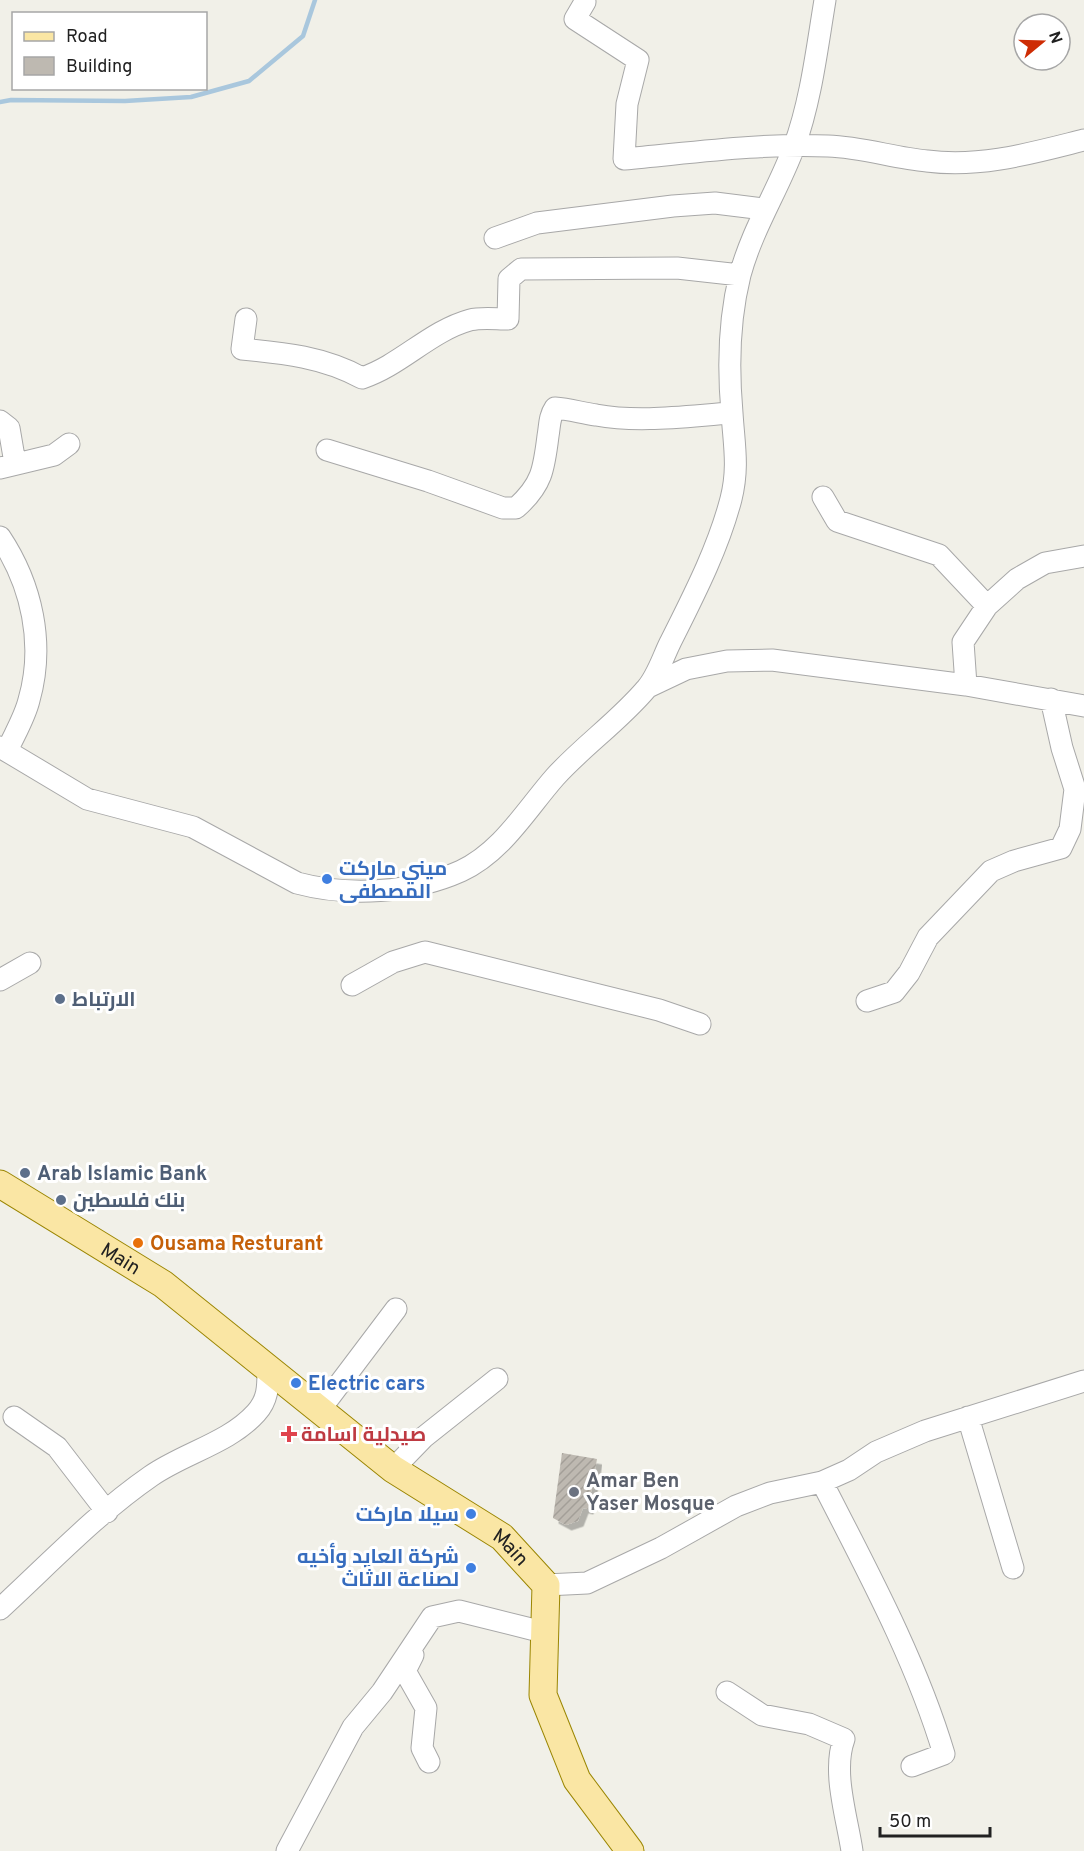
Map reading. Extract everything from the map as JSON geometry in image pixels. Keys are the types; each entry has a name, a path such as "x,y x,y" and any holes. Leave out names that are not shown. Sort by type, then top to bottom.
{"main road":[{"name":"Main","path":"0,1184 163,1284 393,1469 502,1537 546,1585"},
{"path":"546,1585 543,1695 577,1780 630,1851"}],"street":[{"path":"648,687 716,546 731,498 737,454 732,413 730,342 740,275 764,209 794,146 813,67 825,0"},
{"path":"585,2 576,19 638,60 627,104 624,159 794,146 850,148 928,162 971,163 1013,158 1084,140"},
{"path":"495,238 537,223 673,206 715,203 764,209"},
{"path":"246,319 242,349 300,354 345,369 362,378 382,371 424,342 470,320 508,319 509,279 521,269 677,268 740,275"},
{"path":"327,450 428,481 503,508 516,508 532,494 543,473 550,416 555,408 572,409 596,415 655,418 732,413"},
{"path":"0,421 9,428 7,466 54,455 69,444"},
{"path":"823,497 837,521 939,555 987,606"},
{"path":"0,537 15,560 31,606 37,640 29,700 3,749 87,799 193,827 297,883 352,891 387,890 428,882 462,870 484,857 510,831 557,775 648,687 686,669 727,661 772,660 966,685 1084,706"},
{"path":"966,685 963,642 987,606 1017,579 1045,563 1084,556"},
{"path":"867,1001 894,992 909,973 928,937 991,871 1014,861 1061,848 1070,829 1075,789 1051,699"},
{"path":"352,985 393,962 425,952 659,1010 700,1024"},
{"path":"0,980 30,963"},
{"path":"319,1411 396,1309"},
{"path":"0,1609 106,1512 153,1475 231,1433 256,1413 267,1396 268,1370"},
{"path":"393,1469 424,1437 497,1379"},
{"path":"546,1585 587,1583 661,1548 736,1506 770,1493 822,1482 900,1441 1084,1381"},
{"path":"14,1417 57,1447 106,1512"},
{"path":"968,1417 1013,1568"},
{"path":"822,1482 899,1641 938,1732 944,1754 912,1766"},
{"path":"287,1851 353,1727 382,1692 432,1617 459,1611 543,1632"},
{"path":"429,1762 422,1748 426,1708 405,1671 432,1617"},
{"path":"727,1692 762,1715 809,1724 843,1739 840,1750 841,1773 852,1851"}],"building":[{"name":"Amar Ben Yaser Mosque","path":"562,1453 597,1459 588,1509 583,1508 578,1521 566,1525 553,1518"}],"waterway":[{"path":"0,102 11,100 125,101 191,97 249,81 303,36 315,0"}],"place":[{"name":"ميني ماركت المصطفى","path":"327,879"},
{"name":"الارتباط","path":"60,999"},
{"name":"Arab Islamic Bank","path":"25,1173"},
{"name":"بنك فلسطين","path":"61,1200"},
{"name":"Ousama Resturant","path":"138,1243"},
{"name":"Electric cars","path":"296,1383"},
{"name":"صيدلية اسامة","path":"289,1434"},
{"name":"Amar Ben Yaser Mosque","path":"574,1492"},
{"name":"سيلا ماركت","path":"471,1514"},
{"name":"شركة العايد وأخيه لصناعة الاثاث","path":"471,1568"}]}
